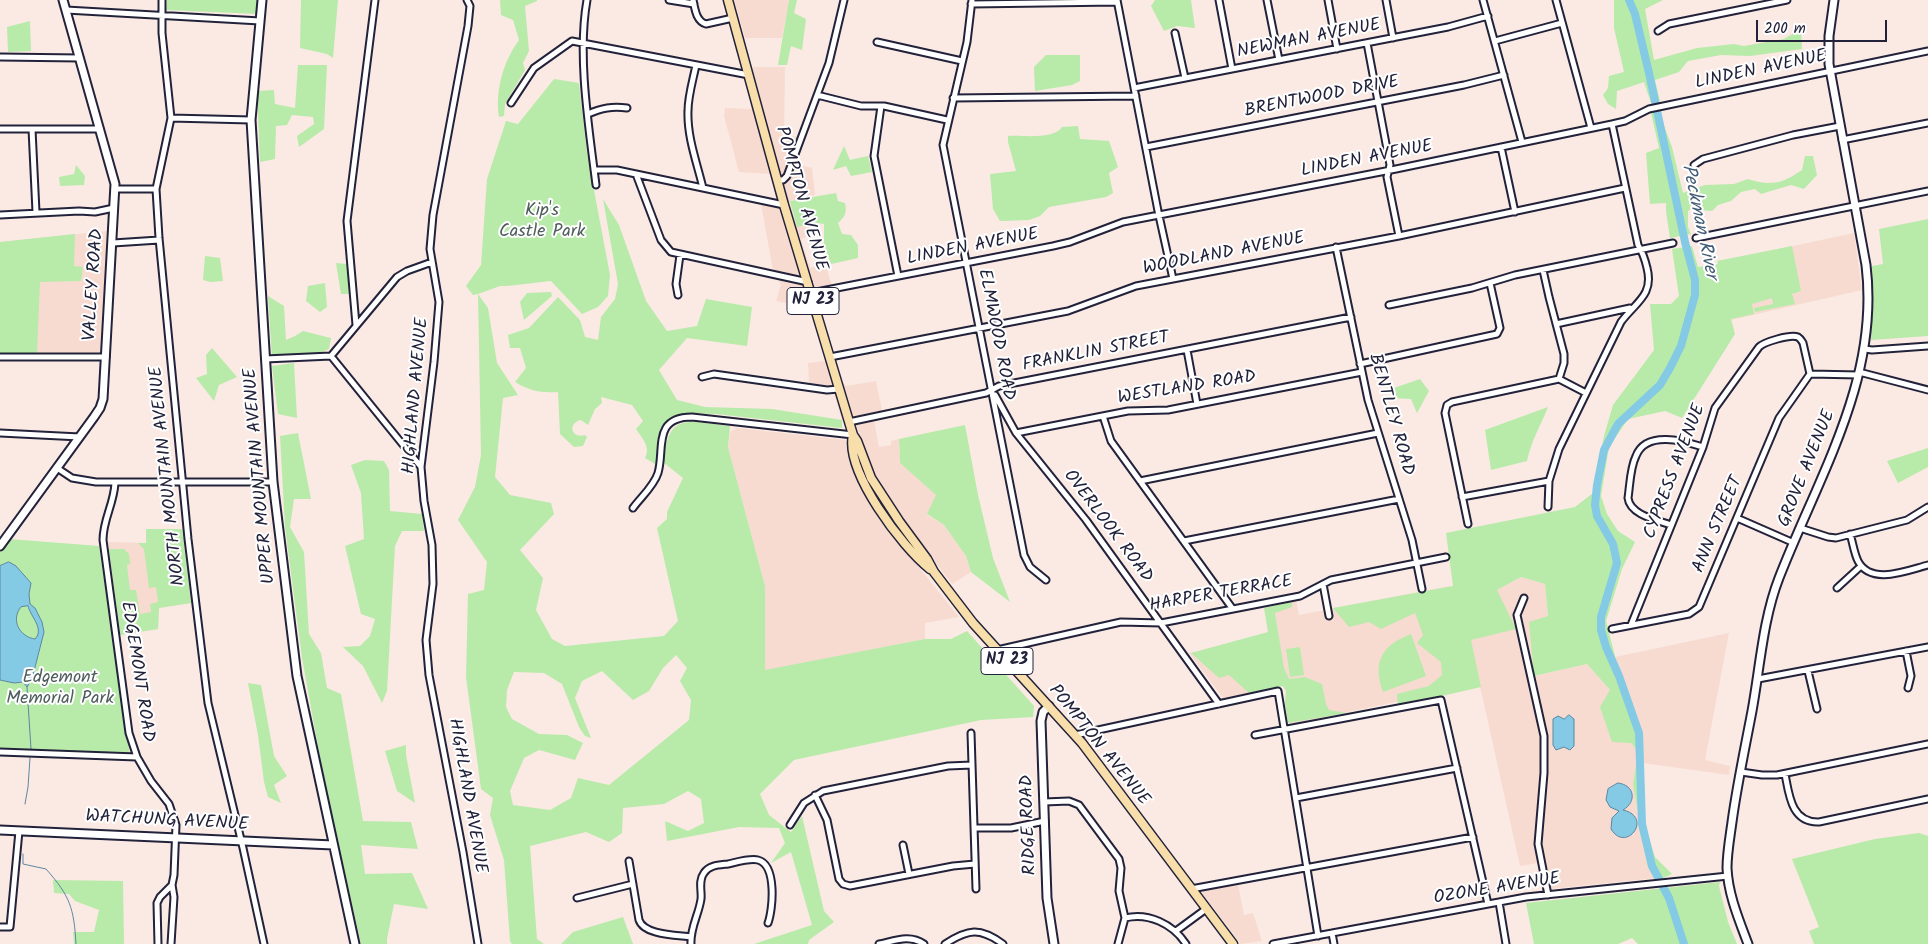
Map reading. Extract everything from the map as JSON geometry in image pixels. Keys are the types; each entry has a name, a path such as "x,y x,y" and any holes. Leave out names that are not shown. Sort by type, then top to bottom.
{"main road":[{"name":"POMPTON AVENUE","path":"728,0 784,205 853,435 871,478 934,572 973,623 1075,735 1232,944"}],"street":[{"name":"VALLEY ROAD","path":"0,546 100,408 104,387 116,189 63,0"},
{"name":"NORTH MOUNTAIN AVENUE","path":"162,0 171,118 156,189 159,240 184,482 188,539 208,703 242,840 264,944"},
{"name":"UPPER MOUNTAIN AVENUE","path":"262,0 251,120 273,482 297,676 355,944"},
{"path":"356,325 347,221 375,0"},
{"name":"HIGHLAND AVENUE","path":"467,0 470,6 468,26 433,215 430,250 439,302 422,467 424,501 432,545 433,584 426,640 429,675 463,852 478,944"},
{"path":"587,0 583,43 596,185"},
{"path":"669,0 694,2 699,20 703,23 733,18"},
{"path":"778,180 783,180 787,176 829,63 844,0"},
{"path":"1219,0 1232,69"},
{"path":"1267,0 1279,60"},
{"path":"1328,0 1337,49"},
{"path":"1386,0 1393,38"},
{"path":"1483,0 1522,142"},
{"path":"1556,0 1591,128"},
{"path":"1658,31 1669,24 1759,2 1787,0"},
{"name":"GROVE AVENUE","path":"1748,944 1736,912 1728,876 1730,843 1740,772 1768,617 1778,580 1849,409 1865,348 1868,322 1868,281 1830,71 1829,36 1834,0"},
{"path":"971,2 1117,1 1158,215 1173,279"},
{"name":"ELMWOOD ROAD","path":"971,2 969,30 947,120 943,145 1024,555 1030,568 1046,580"},
{"path":"66,10 260,21"},
{"name":"NEWMAN AVENUE","path":"1134,88 1448,27 1488,16"},
{"path":"1495,41 1562,23"},
{"path":"1175,33 1185,78"},
{"path":"511,103 534,68 572,41 749,75"},
{"path":"877,42 962,61"},
{"path":"1367,43 1390,165 1387,177 1399,236"},
{"name":"LINDEN AVENUE","path":"811,293 1062,244 1114,224 1388,171 1612,124 1625,121 1659,106 1928,51"},
{"path":"0,57 80,58"},
{"path":"696,65 688,104 688,121 690,139 703,188"},
{"name":"BRENTWOOD DRIVE","path":"1146,147 1464,85 1504,75"},
{"path":"817,95 862,106 881,106 947,120"},
{"path":"953,98 1136,96"},
{"path":"588,114 615,106 627,108"},
{"path":"881,106 874,156 898,276"},
{"path":"171,118 251,120"},
{"path":"1842,140 1928,123"},
{"path":"1548,507 1549,481 1559,449 1621,322 1644,294 1649,284 1650,278 1643,254 1638,246 1612,124"},
{"path":"1694,165 1703,159 1793,135 1840,126"},
{"path":"0,129 100,129"},
{"path":"32,129 36,212"},
{"path":"1501,147 1515,212"},
{"path":"594,170 617,170 784,205"},
{"path":"636,174 662,243 668,250 680,255 808,282"},
{"name":"WOODLAND AVENUE","path":"830,357 1076,309 1128,288 1399,236 1625,188"},
{"path":"116,189 156,189"},
{"path":"1696,238 1928,191"},
{"path":"0,215 36,212 95,212 115,208"},
{"path":"113,243 159,240"},
{"path":"1389,305 1490,283 1514,275 1673,243"},
{"name":"BENTLEY ROAD","path":"1336,247 1362,372 1378,433 1412,540 1422,589"},
{"path":"678,295 676,284 680,255"},
{"path":"266,359 331,356 397,277 407,271 432,262"},
{"path":"1543,270 1565,357 1559,380"},
{"path":"1360,364 1493,336 1499,332 1500,326 1490,283"},
{"path":"1556,324 1631,308"},
{"name":"FRANKLIN STREET","path":"849,422 986,393 999,386 1350,317"},
{"name":"CYPRESS AVENUE","path":"1630,625 1703,447 1714,408 1763,343 1794,336 1799,338 1804,343 1810,374"},
{"path":"1865,348 1872,350 1928,346"},
{"path":"1187,350 1197,404"},
{"path":"331,356 422,467"},
{"path":"0,357 106,357"},
{"name":"WESTLAND ROAD","path":"1016,433 1134,410 1161,410 1197,404 1362,372"},
{"path":"702,377 714,374 827,390 840,389"},
{"path":"1810,374 1859,374 1928,390"},
{"name":"ANN STREET","path":"1612,629 1690,614 1697,609 1779,418 1810,374"},
{"path":"1468,524 1445,413 1447,405 1452,402 1559,380 1586,393"},
{"name":"OVERLOOK ROAD","path":"992,390 1016,433 1080,512 1219,704"},
{"path":"1104,416 1111,441 1232,608"},
{"path":"633,508 656,476 663,433 670,424 680,418 692,417 853,435"},
{"path":"0,433 80,437"},
{"path":"1140,481 1378,433"},
{"path":"1671,525 1636,511 1630,505 1628,496 1635,457 1641,448 1647,444 1668,439 1678,439 1703,447"},
{"path":"58,468 77,479 115,483 273,482"},
{"path":"1462,497 1549,481"},
{"name":"EDGEMONT ROAD","path":"115,483 114,497 104,528 103,540 129,729 137,757 146,773 166,798 176,825 171,944"},
{"path":"1184,542 1399,499"},
{"path":"1800,528 1836,538 1907,520 1928,507"},
{"path":"1737,518 1794,543"},
{"path":"1850,534 1857,559 1871,573 1882,575 1928,565"},
{"name":"HARPER TERRACE","path":"998,650 1121,622 1161,623 1300,596 1331,580 1446,557"},
{"path":"1836,588 1862,566"},
{"path":"1322,584 1329,616"},
{"path":"1524,598 1517,615 1544,741 1544,773 1538,838 1548,895"},
{"path":"1758,679 1928,647"},
{"path":"1906,651 1911,676 1908,688"},
{"path":"1808,671 1817,709"},
{"path":"1075,735 1278,691 1318,936"},
{"path":"1255,735 1441,700 1488,904"},
{"name":"RIDGE ROAD","path":"1049,706 1043,712 1041,718 1048,906 1054,944"},
{"path":"971,733 976,889"},
{"path":"1740,772 1762,776 1785,774 1928,744"},
{"path":"0,752 137,757"},
{"path":"790,825 801,807 815,795 828,790 948,766 972,765"},
{"path":"1296,798 1457,768"},
{"path":"1785,774 1793,808 1800,817 1811,822 1928,799"},
{"path":"815,795 827,820 841,883 850,886 954,866 975,864"},
{"path":"1044,802 1070,801 1079,805 1119,859 1121,868 1119,894 1125,918 1118,944"},
{"path":"974,828 1011,828 1044,821"},
{"name":"WATCHUNG AVENUE","path":"0,830 333,845"},
{"path":"0,927 10,927 19,831"},
{"path":"1190,889 1472,837"},
{"path":"903,846 909,874"},
{"path":"690,944 701,900 701,879 704,872 711,866 755,860 766,865 769,871 773,897 768,923"},
{"path":"629,861 639,920 643,928 691,937"},
{"name":"OZONE AVENUE","path":"1273,944 1499,902 1728,876"},
{"path":"577,898 633,884"},
{"path":"158,944 157,903 162,894 172,885"},
{"path":"1499,902 1506,944"},
{"path":"1176,931 1206,908"},
{"path":"1125,918 1134,916 1150,918 1166,924 1176,931 1186,944"},
{"path":"945,944 961,934 974,932 987,934 1003,944"},
{"path":"1332,933 1334,944"},
{"path":"878,944 911,938 924,944"}],"shaded area":[{"path":"734,0 789,0 782,38 745,38"},
{"path":"753,67 785,67 784,134 797,137 796,164 812,168 815,195 790,201 797,227 818,223 819,232 801,239 810,268 825,263 834,292 818,298 809,308 776,301 781,285 773,270 761,204 776,199 771,174 739,172 724,116 725,108 751,109"},
{"path":"107,231 105,309 101,354 0,353 0,242"},
{"path":"1854,233 1862,290 1731,320 1779,249"},
{"path":"825,361 846,386 876,381 882,410 874,421 879,447 891,445 891,441 899,439 900,463 937,495 927,515 944,525 966,556 971,572 952,584 909,528 871,470 854,417 842,420 834,394 817,393 809,382 808,363"},
{"path":"737,428 846,440 856,473 879,518 959,617 925,623 925,639 765,671 765,586 728,447 730,432"},
{"path":"146,529 182,529 191,603 159,608 158,629 120,635 108,542 146,543"},
{"path":"1521,577 1545,584 1548,616 1535,676 1587,664 1610,690 1631,743 1638,751 1633,784 1647,864 1656,878 1550,889 1538,863 1520,866 1469,637 1497,590"},
{"path":"1450,586 1472,686 1290,724 1285,703 1286,691 1283,686 1223,698 1189,653 1254,641 1278,632 1274,606 1296,601 1299,615"},
{"path":"1729,633 1705,760 1730,766 1729,775 1643,763 1615,657"},
{"path":"1238,885 1244,915 1253,913 1262,941 1241,944 1202,893 1203,891"}],"green space":[{"path":"167,0 259,0 258,14 166,10"},
{"path":"301,0 338,0 333,58 327,54 300,48"},
{"path":"500,0 537,1 525,6 529,51 523,63 525,70 505,104 504,116 499,117 498,97 501,77 519,40 513,20 501,15"},
{"path":"789,0 797,0 794,13 806,19 802,50 791,46 787,65 778,65"},
{"path":"1155,0 1191,0 1195,28 1177,26 1164,31 1151,6"},
{"path":"1614,0 1663,0 1645,9 1654,60 1697,48 1734,44 1744,46 1784,39 1801,29 1802,49 1750,56 1721,55 1688,61 1679,72 1655,80 1660,101 1651,103 1644,82 1617,91 1616,109 1608,104 1603,95 1608,88 1609,76 1624,72 1614,28"},
{"path":"30,21 31,51 8,52 7,27"},
{"path":"1046,55 1080,55 1080,81 1072,85 1035,91 1034,67"},
{"path":"298,65 327,65 324,129 299,147 297,136 314,124 313,117 292,115 287,125 276,126 275,159 260,162 257,91 274,90 275,104 295,108"},
{"name":"Kip's Castle Park","path":"554,79 579,83 587,153 610,275 608,296 598,307 582,314 551,281 500,286 473,295 466,286 481,265 487,179 506,121 518,124"},
{"path":"1660,111 1672,147 1683,193 1705,185 1734,184 1748,179 1763,183 1782,181 1802,170 1805,156 1813,156 1817,175 1804,189 1791,185 1761,194 1755,189 1741,192 1731,201 1718,205 1712,211 1701,210 1695,206 1688,211 1688,227 1691,234 1670,238 1666,203 1650,204 1646,153 1659,148 1651,113"},
{"path":"1078,126 1080,139 1109,141 1118,167 1109,173 1113,193 1106,197 1049,207 1040,216 1029,220 1000,221 993,209 990,174 1016,171 1008,136 1052,134 1062,127"},
{"path":"844,146 850,160 868,156 872,172 851,176 846,166 833,170"},
{"path":"76,165 85,176 84,185 60,186 59,177 74,174"},
{"path":"836,193 838,201 845,203 846,206 846,212 838,223 842,234 851,235 858,245 858,258 831,264 824,245 824,224 818,223 797,227 790,201"},
{"path":"603,199 619,225 646,301 667,331 697,326 706,299 752,307 747,346 687,338 659,370 677,400 705,407 772,409 842,420 842,428 716,414 687,413 672,418 661,428 657,440 655,464 645,458 647,454 646,446 636,429 643,421 632,405 601,397 602,403 595,409 588,425 581,420 572,427 576,435 585,435 587,437 583,446 574,447 560,434 558,392 535,391 515,382 526,368 520,348 510,348 508,335 529,328 558,297 580,320 585,337 598,340 601,317 615,299 618,284"},
{"path":"1928,219 1928,336 1871,340 1872,266 1883,264 1879,229"},
{"path":"75,234 74,266 83,267 81,281 40,282 37,353 0,353 0,242"},
{"path":"1692,246 1698,267 1718,264 1717,261 1792,246 1801,291 1792,294 1795,304 1755,312 1754,308 1773,304 1772,298 1752,304 1754,314 1731,319 1735,334 1682,418 1665,411 1628,419 1609,447 1601,496 1607,514 1618,531 1635,542 1622,569 1606,621 1618,668 1643,736 1645,825 1655,857 1672,874 1657,881 1647,864 1633,784 1638,751 1631,743 1612,742 1600,707 1610,690 1587,664 1534,676 1529,622 1548,616 1545,584 1521,577 1497,590 1516,629 1471,640 1481,687 1398,706 1397,694 1429,686 1442,675 1441,662 1417,643 1423,635 1415,613 1381,629 1369,622 1349,627 1333,608 1453,586 1446,533 1575,507 1593,493 1604,436 1613,405 1654,350 1650,304 1671,304 1679,296 1672,249"},
{"path":"205,256 220,258 223,281 211,282 203,280"},
{"path":"336,263 347,264 349,294 341,294"},
{"path":"325,283 327,307 320,312 306,301 308,286"},
{"path":"551,292 552,296 524,320 520,302 527,293"},
{"path":"478,294 488,308 497,363 518,395 503,398 495,477 510,495 551,503 554,514 520,550 543,578 536,610 552,639 565,646 664,636 678,621 657,528 667,519 667,512 683,478 664,463 666,446 670,434 675,427 682,423 691,422 730,426 728,447 765,586 765,670 925,639 951,639 967,631 1034,706 1033,717 981,720 794,760 760,794 769,815 791,832 802,816 824,911 834,922 809,940 808,944 754,944 812,925 791,852 771,863 785,843 779,828 739,827 667,841 665,821 688,831 704,823 701,799 688,791 664,804 623,808 622,833 609,842 586,832 530,846 537,939 544,944 512,944 510,941 504,860 490,815 493,798 481,789 466,677 468,594 484,590 487,562 458,520 475,487 481,455","holes":["676,655 687,668 680,681 691,700 689,720 609,785 578,778 571,798 550,810 513,805 510,791 524,758 539,750 575,760 583,743 567,735 539,734 512,719 506,707 507,690 514,672 544,673 562,684 579,727 585,736 591,738 575,698 582,681 602,671 633,700 649,691 663,668"]},
{"path":"268,296 284,306 286,340 303,331 331,338 329,349 320,353 272,358"},
{"path":"212,348 237,377 219,385 214,401 196,378 207,374 206,355"},
{"path":"294,363 297,418 278,414 272,366"},
{"path":"1420,379 1429,391 1417,413 1411,399 1392,398 1391,389"},
{"path":"1548,407 1527,461 1491,470 1485,430"},
{"path":"965,425 978,495 993,558 1010,602 971,572 966,556 944,525 927,514 936,495 900,463 899,439"},
{"path":"298,433 311,499 294,499 290,527 304,552 309,634 321,653 327,688 341,694 363,821 411,822 418,849 361,845 365,874 412,873 428,909 394,904 387,944 361,944 325,785 302,658 285,527 280,436"},
{"path":"1928,448 1928,467 1898,483 1887,461"},
{"path":"365,460 384,461 389,470 390,511 422,514 424,531 402,531 395,546 387,691 382,703 363,666 343,647 360,646 370,636 375,619 361,614 345,546 364,539 361,493 351,465"},
{"path":"146,529 182,529 191,603 159,608 158,629 120,635 109,549 124,549 129,554 130,564 127,565 130,590 136,590 140,614 151,612 150,604 158,602 156,587 149,588 144,549 138,543 146,543"},
{"name":"Edgemont Memorial Park","path":"9,539 99,546 130,755 0,749 0,553"},
{"path":"1292,602 1292,607 1275,613 1284,668 1289,679 1305,677 1322,684 1329,710 1347,713 1288,723 1285,703 1286,691 1283,686 1249,693 1229,675 1219,678 1191,653 1268,632 1264,608"},
{"path":"1411,634 1426,676 1383,692 1379,672 1379,663 1382,656 1393,643"},
{"path":"1300,647 1304,675 1290,677 1286,649"},
{"path":"248,683 261,685 274,756 287,776 274,785 281,803 268,797"},
{"path":"406,745 406,755 415,803 397,791 385,751"},
{"path":"1919,833 1928,836 1928,944 1814,944 1809,931 1819,927 1792,859 1875,839"},
{"path":"53,880 123,881 124,944 74,944 73,932 94,932 99,910 75,901 69,894 54,893"},
{"path":"1720,882 1719,886 1728,922 1737,944 1638,944 1632,938 1618,944 1534,944 1526,903"},
{"path":"623,917 633,944 561,944 573,932"}],"water":[{"path":"9,562 16,566 31,583 30,604 35,608 42,622 44,632 32,679 27,687 23,682 14,683 0,680 0,566","holes":["28,606 38,627 38,635 35,639 25,635 18,627 16,617 21,607"]},
{"path":"1569,715 1574,719 1574,746 1570,750 1564,747 1556,750 1553,745 1553,719 1558,716 1564,719"},
{"path":"1618,783 1624,784 1631,790 1631,803 1623,810 1632,814 1636,819 1637,826 1630,836 1624,838 1617,836 1611,829 1612,818 1619,811 1610,807 1606,800 1608,789"}],"waterway":[{"name":"Peckman River","path":"1629,0 1635,14 1649,73 1685,242 1695,280 1695,295 1681,346 1670,368 1660,385 1618,424 1604,450 1595,505 1597,516 1613,544 1617,563 1601,617 1601,630 1639,733 1642,824 1652,866 1669,898 1684,944"},
{"path":"27,687 31,749"},
{"path":"25,804 30,758"},
{"path":"23,854 23,864 46,869 66,895 74,921 76,944"}]}
